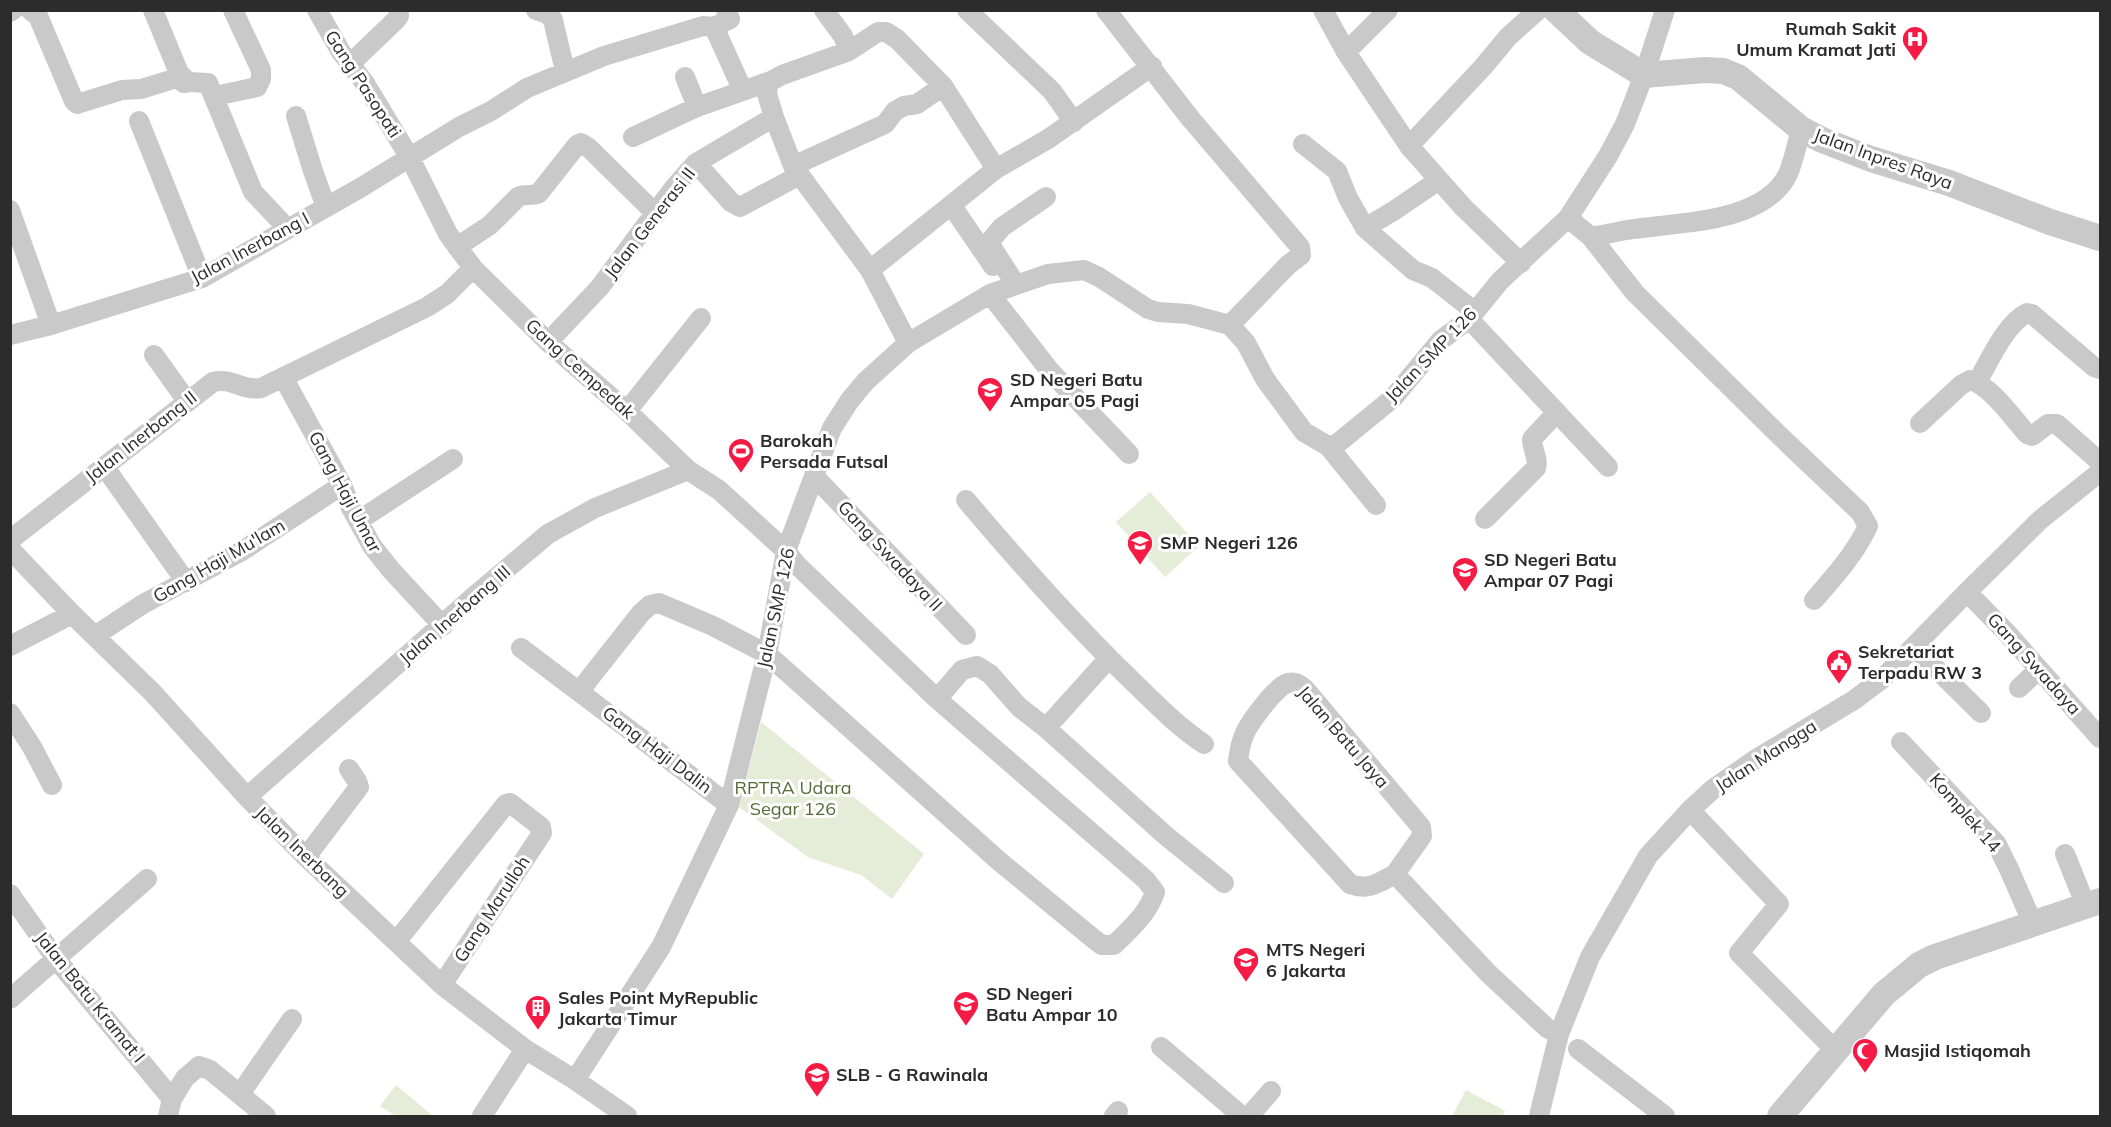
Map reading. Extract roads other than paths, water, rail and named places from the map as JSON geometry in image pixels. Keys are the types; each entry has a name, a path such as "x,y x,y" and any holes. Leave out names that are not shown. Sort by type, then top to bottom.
{"street":[{"path":"30,10 38,16 77,104 122,90 141,89 177,78 182,82 208,83 254,192 287,228"},
{"path":"153,10 179,73 188,82"},
{"path":"215,96 257,87 261,79 261,70 233,10"},
{"name":"Gang Pasopati","path":"317,10 341,52 351,63 410,158"},
{"path":"351,63 396,20 399,16 398,10"},
{"path":"536,10 548,14 553,20 565,71"},
{"path":"824,10 843,36 849,51"},
{"path":"967,10 1052,91 1074,122"},
{"path":"1106,10 1152,66 1190,118 1300,247 1300,255 1230,325 1246,342 1265,379 1304,432 1328,446 1376,504"},
{"path":"1323,10 1346,52 1409,146 1484,229 1521,263"},
{"path":"1346,52 1388,10"},
{"path":"1409,146 1508,37 1538,10"},
{"path":"1556,10 1590,42 1644,75"},
{"name":"Jalan SMP 126","path":"1328,446 1338,443 1393,398 1441,340 1472,315 1500,281 1568,218 1608,156 1625,124 1665,10"},
{"path":"720,19 743,91"},
{"name":"Jalan Inerbang I","path":"10,335 51,326 202,278 410,158 459,127 491,111 527,87 604,56 720,19"},
{"path":"633,137 697,108 771,81 793,70 849,51 878,32 886,32 897,39 943,86 996,169"},
{"path":"870,270 996,169 1074,122 1152,66"},
{"name":"Jalan Inpres Raya","path":"1644,75 1705,70 1723,71 1738,77 1801,129 1822,140 2100,238"},
{"path":"685,77 697,108"},
{"path":"771,81 766,91 774,117 797,171 870,270 908,343"},
{"path":"696,163 731,202 740,207 797,171 885,124 895,111 904,106 917,104 943,86"},
{"path":"296,116 326,207"},
{"name":"Jalan Generasi II","path":"548,342 600,287 673,189 696,163 774,117"},
{"path":"139,121 202,278"},
{"path":"1591,237 1629,229 1699,222 1745,209 1769,195 1788,174 1801,129"},
{"path":"456,247 490,225 518,197 534,196 539,193 581,143 589,148 656,214"},
{"path":"1303,144 1337,171 1348,198 1365,228 1413,270 1432,278 1472,315 1608,467"},
{"name":"Gang Cempedak","path":"410,158 448,234 473,268 548,342 627,411 688,470 719,490 786,551 937,699 1146,880 1155,892 1151,903 1135,925 1114,945 1102,945 999,861 767,654"},
{"path":"1365,228 1439,180"},
{"path":"1005,289 991,240 1002,227 1046,197"},
{"path":"10,210 51,326"},
{"path":"956,212 1005,289 1050,371 1129,454"},
{"path":"1568,218 1591,237 1635,292 1860,512 1868,526 1862,539 1839,572 1814,600"},
{"path":"283,377 428,308 447,294 473,268"},
{"name":"Jalan SMP 126","path":"575,1080 661,947 729,805 767,654 786,551 832,428 850,400 866,381 908,343 1005,289 1048,274 1084,270 1099,277 1148,309 1188,314 1230,325"},
{"path":"1977,382 2003,337 2018,318 2027,313 2032,314 2094,367 2100,369"},
{"path":"627,411 701,318"},
{"path":"154,355 187,401"},
{"name":"Jalan Inerbang II","path":"10,540 213,382 224,379 252,389 261,388 283,377"},
{"name":"Gang Haji Umar","path":"283,377 342,485 358,521 381,558 443,626"},
{"path":"1920,423 1961,385 1970,380 1977,382 1992,394 2027,434 2032,436 2048,424 2057,424 2100,462"},
{"path":"1485,519 1536,468 1532,439 1557,412"},
{"path":"358,521 453,459"},
{"path":"104,466 186,582"},
{"name":"Jalan Inerbang III","path":"247,797 548,534 595,508 688,470"},
{"name":"Jalan Mangga","path":"1539,1116 1559,1034 1590,957 1648,856 1690,810 1713,789 1741,768 1854,700 1882,679 2040,520 2100,472"},
{"name":"Gang Swadaya II","path":"814,476 966,635"},
{"name":"Gang Haji Mu'lam","path":"96,635 143,604 242,551 342,485"},
{"path":"966,500 1022,566 1109,658 1175,723 1204,744"},
{"name":"Jalan Inerbang","path":"10,549 72,614 153,693 247,797 306,857 442,985 525,1049 575,1080 620,1114"},
{"name":"Gang Swadaya","path":"1967,592 2100,738"},
{"path":"585,695 583,691 585,684 650,604 659,603 713,626 767,654"},
{"path":"10,646 72,614"},
{"path":"1914,647 1981,713"},
{"name":"Gang Haji Dalin","path":"521,648 729,805"},
{"path":"1046,728 1109,658"},
{"path":"937,699 962,670 976,666 990,674 1019,707 1224,883"},
{"path":"2019,688 2039,669"},
{"name":"Jalan Batu Jaya","path":"1292,682 1298,683 1305,689 1421,827 1422,836 1395,874 1371,886 1361,888 1350,884 1238,761 1243,736 1280,687 1292,682"},
{"path":"10,713 32,747 51,785"},
{"name":"Komplek 14","path":"1901,742 1996,843 2033,924"},
{"path":"306,857 359,787 349,769"},
{"name":"Gang Marulloh","path":"396,942 506,804 510,803 541,828 542,833 442,985"},
{"path":"1690,810 1779,904 1739,953 1836,1051"},
{"path":"1780,1116 1884,994 1919,965 1935,957 2093,904 2065,854"},
{"path":"1395,874 1488,973 1547,1028 1559,1034"},
{"path":"10,999 147,879"},
{"name":"Jalan Batu Kramat I","path":"10,894 56,959 170,1108 185,1078 199,1066 210,1070 266,1116"},
{"path":"240,1094 292,1018"},
{"path":"1161,1047 1242,1116"},
{"path":"482,1116 525,1049"},
{"path":"1578,1049 1665,1116"},
{"path":"1249,1116 1271,1091"}],"place":[{"name":"Rumah Sakit Umum Kramat Jati","path":"1915,62"},
{"name":"SD Negeri Batu Ampar 05 Pagi","path":"990,413"},
{"name":"Barokah Persada Futsal","path":"741,474"},
{"name":"SMP Negeri 126","path":"1140,566"},
{"name":"SD Negeri Batu Ampar 07 Pagi","path":"1465,593"},
{"name":"Sekretariat Terpadu RW 3","path":"1839,685"},
{"name":"MTS Negeri 6 Jakarta","path":"1246,983"},
{"name":"SD Negeri Batu Ampar 10","path":"966,1027"},
{"name":"Sales Point MyRepublic Jakarta Timur","path":"538,1031"},
{"name":"Masjid Istiqomah","path":"1865,1074"},
{"name":"SLB - G Rawinala","path":"817,1098"}],"park label":[{"name":"RPTRA Udara Segar 126","path":"793,798"}]}
